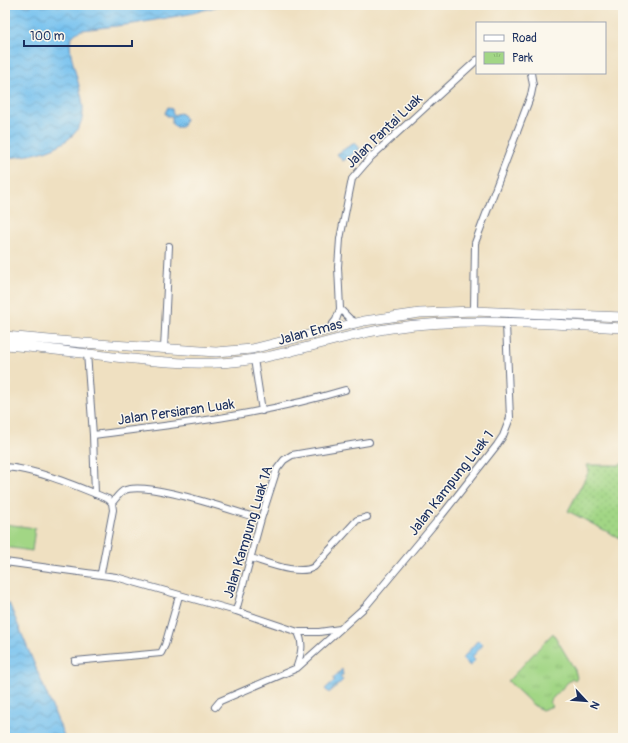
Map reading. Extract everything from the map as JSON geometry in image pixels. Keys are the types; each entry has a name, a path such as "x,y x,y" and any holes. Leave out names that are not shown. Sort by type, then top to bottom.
{"main road":[{"name":"Jalan Emas","path":"5,336 216,352 252,349 357,323 420,313 474,311 623,317"},
{"name":"Jalan Emas","path":"5,346 196,363 218,363 273,356 390,328 456,322 623,328"}],"street":[{"name":"Jalan Pantai Luak","path":"327,331 333,325 340,309 338,267 340,239 352,179 371,157 476,61"},
{"path":"474,311 475,243 531,95 533,85 531,74"},
{"path":"164,349 169,246"},
{"path":"340,309 350,319 357,323"},
{"name":"Jalan Kampung Luak 1","path":"215,707 220,701 297,668 366,606 442,515 503,436 510,418 506,324"},
{"path":"87,353 94,435 95,494"},
{"path":"254,359 262,411"},
{"name":"Jalan Persiaran Luak","path":"94,435 189,423 262,411 297,404 345,390"},
{"name":"Jalan Kampung Luak 1A","path":"236,612 262,519 278,469 284,460 292,455 336,449 353,444 369,442"},
{"path":"5,467 20,468 95,494 108,499 112,503 113,510 101,573"},
{"path":"112,503 123,491 137,488 160,491 262,519"},
{"path":"252,558 298,571 308,571 314,567 357,520 367,517"},
{"path":"5,562 101,573 236,612 298,632 319,632 341,629"},
{"path":"75,662 161,653 166,645 178,596"},
{"path":"297,668 302,647 302,639 298,632"}],"green space":[{"path":"623,463 623,540 568,511 589,471 587,465 620,465"},
{"path":"5,524 35,528 32,551 5,547"},
{"path":"553,633 575,670 577,678 575,680 572,678 549,702 553,706 542,710 533,705 508,681"}],"water":[{"path":"5,5 223,5 189,14 133,24 82,30 75,33 72,36 70,44 83,107 82,120 76,131 68,140 44,151 30,155 5,158"},
{"path":"168,107 172,109 173,115 180,113 184,116 185,121 182,127 175,127 172,124 172,116 167,116 165,113"},
{"path":"355,142 360,149 343,161 337,154"},
{"path":"9,603 65,738 5,738 5,604"},
{"path":"478,640 483,645 472,657 475,660 470,666 462,659"},
{"path":"342,669 343,675 340,676 343,680 329,693 325,689 335,680 333,679"}]}
